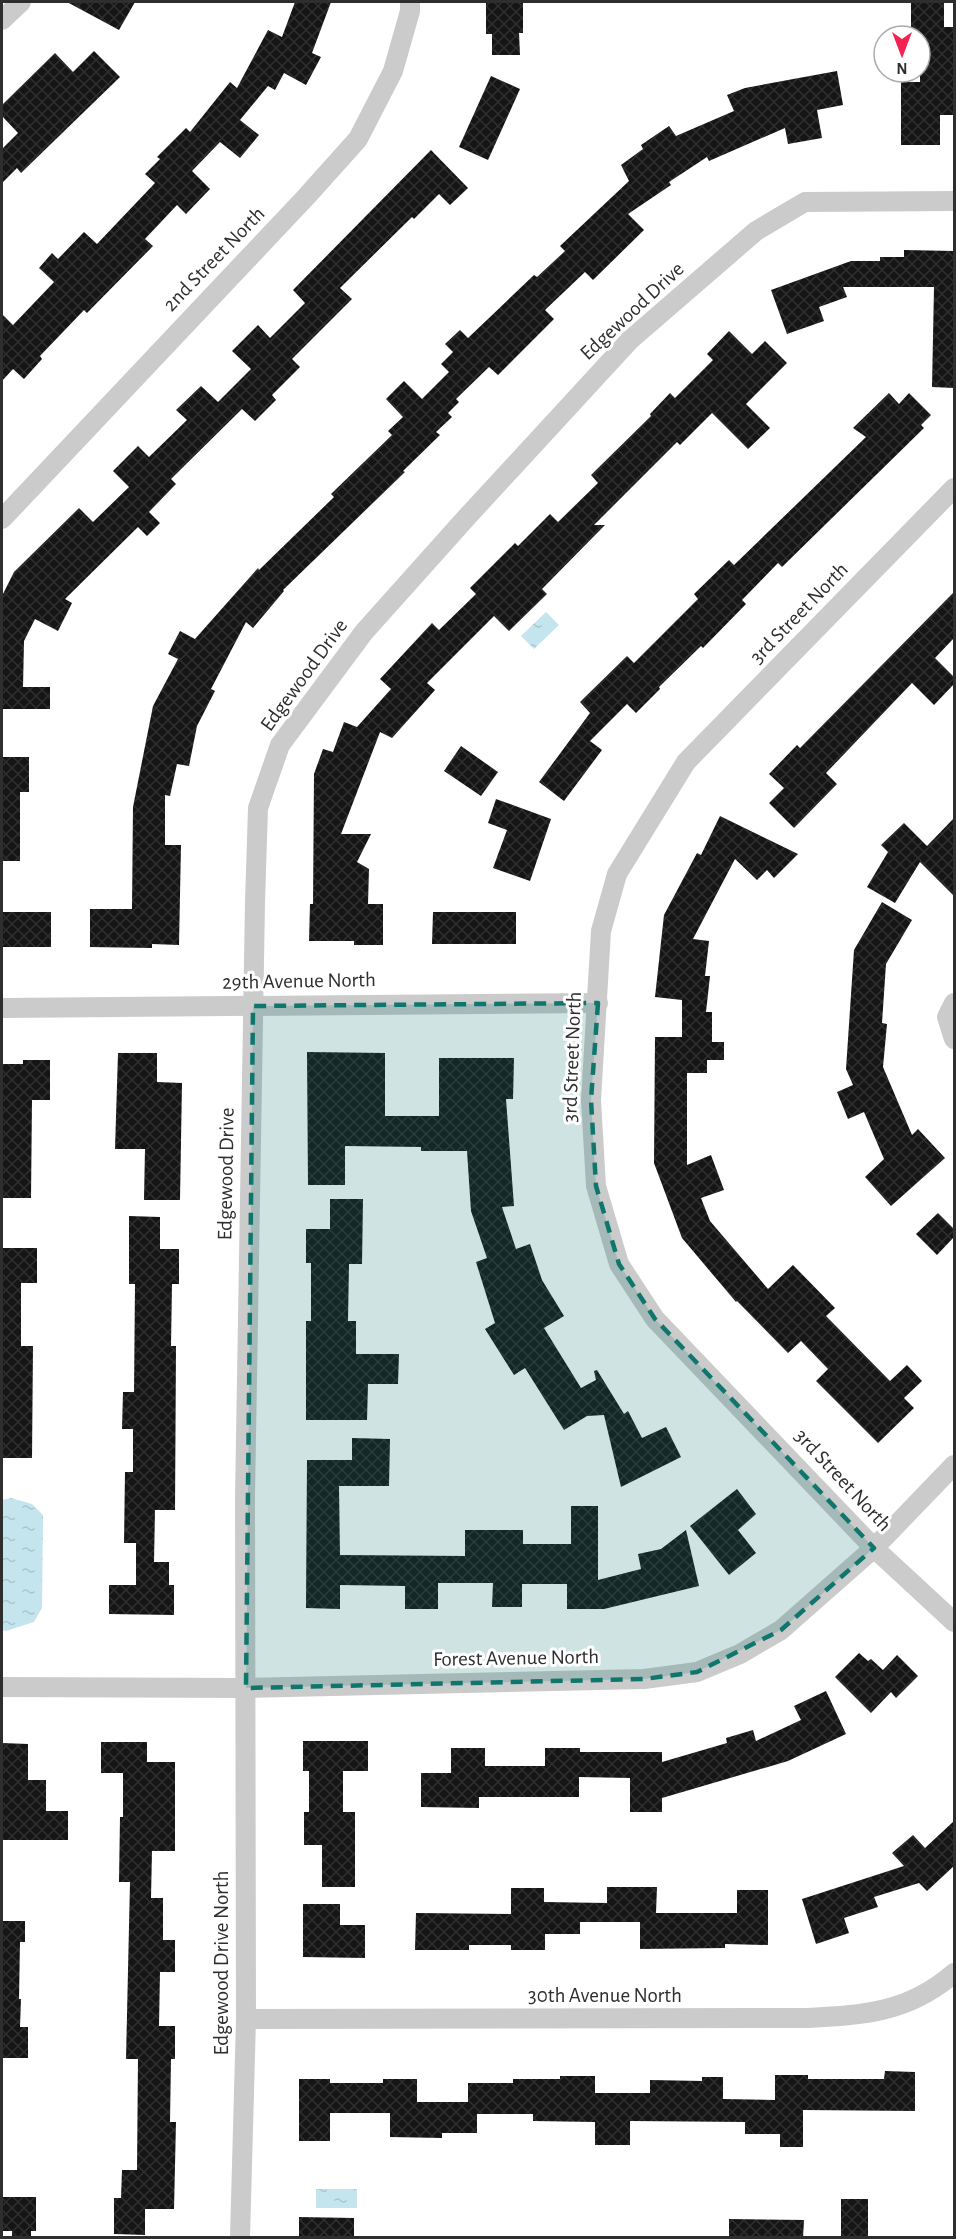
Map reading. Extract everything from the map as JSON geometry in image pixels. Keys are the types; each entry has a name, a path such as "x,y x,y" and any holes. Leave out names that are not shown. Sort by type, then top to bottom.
{"street":[{"path":"2,20 21,2"},
{"name":"2nd Street North","path":"2,519 306,197 358,138 393,71 410,11 410,2"},
{"name":"Edgewood Drive","path":"246,1688 245,1497 258,808 280,745 364,632 630,340 756,231 805,202 954,201"},
{"name":"3rd Street North","path":"954,488 686,762 617,874 600,931 598,1003 591,1100 596,1186 619,1264 655,1319 874,1548 954,1622"},
{"name":"29th Avenue North","path":"2,1008 598,1003"},
{"path":"954,1004 947,1017 954,1039"},
{"name":"Forest Avenue North","path":"2,1687 246,1688 644,1679 697,1672 740,1654 781,1630 874,1548 954,1465"},
{"name":"Edgewood Drive North","path":"240,2238 246,2019 246,1688"},
{"name":"30th Avenue North","path":"246,2019 806,2018 864,2015 900,2006 946,1980 954,1973"}],"highlighted area":[{"path":"598,1003 591,1100 596,1186 619,1264 655,1319 874,1548 781,1630 697,1672 644,1679 246,1688 253,1006"}],"water":[{"path":"546,612 559,625 534,649 521,636"},
{"path":"11,1498 32,1504 43,1515 42,1608 34,1622 6,1631 2,1630 2,1500"},
{"path":"316,2189 357,2189 357,2208 316,2208"}],"building":[{"path":"67,2 135,2 119,30"},
{"path":"295,2 331,2 312,53 321,57 306,85 284,73 275,90 268,86 240,120 259,135 240,158 220,142 192,171 210,189 186,214 177,205 145,239 153,246 87,313 84,310 40,356 42,359 24,379 13,369 2,381 2,314 13,325 54,282 39,268 52,253 58,259 84,232 97,244 155,183 145,174 160,159 157,157 186,128 190,132 230,82 237,88 268,30 282,37"},
{"path":"486,2 523,2 523,33 519,33 520,55 492,55 492,34 486,34"},
{"path":"911,2 944,2 944,27 954,27 954,115 940,115 940,145 901,145 901,84 932,84 932,24 911,24"},
{"path":"94,51 120,77 21,173 17,168 2,183 2,149 18,133 2,116 2,105 55,53 73,72"},
{"path":"837,71 843,105 817,110 822,138 788,144 785,128 709,161 707,157 669,182 671,185 628,214 644,230 593,280 585,272 545,310 554,319 498,375 489,367 456,399 459,402 448,413 452,417 436,432 440,435 283,590 253,628 246,622 211,689 215,691 197,726 189,766 177,764 170,796 165,795 165,845 181,845 179,945 152,944 152,948 90,947 90,909 132,909 133,807 153,706 178,659 168,654 180,631 195,639 258,568 259,570 334,497 331,494 392,435 388,431 403,417 386,399 404,381 422,399 449,372 441,364 453,352 445,344 460,330 468,338 534,275 537,277 565,251 560,246 629,181 621,165 643,149 641,145 669,126 676,136 734,111 727,95 745,88"},
{"path":"491,76 520,89 488,160 459,147"},
{"path":"431,150 468,188 450,205 439,194 414,219 412,217 340,288 352,299 292,359 300,367 272,395 276,400 255,421 242,409 171,479 176,484 149,512 160,523 147,536 138,527 65,599 72,603 58,631 35,619 24,641 23,687 50,687 50,709 2,709 2,596 14,572 79,508 93,522 129,487 113,471 138,446 149,457 187,420 176,410 201,386 218,402 251,369 232,351 258,325 270,338 305,303 293,290"},
{"path":"904,250 954,251 954,388 932,387 934,287 843,287 847,297 819,307 824,321 787,334 771,290 851,261 880,261 880,257 904,257"},
{"path":"729,331 752,354 765,341 787,363 746,404 770,428 748,449 712,413 680,445 677,442 594,525 605,525 542,589 547,594 509,631 494,616 427,683 435,690 392,738 380,732 341,834 371,834 357,862 369,869 368,904 383,904 383,945 354,945 354,941 309,941 310,904 313,904 314,774 323,749 333,752 344,722 357,727 391,689 380,679 432,623 439,630 476,594 470,588 515,543 518,546 550,514 558,522 598,483 591,475 651,416 650,414 670,393 675,398 713,360 707,354"},
{"path":"889,393 899,404 909,393 931,415 921,425 924,428 782,567 778,563 742,600 746,604 703,648 701,646 659,687 660,689 636,713 627,704 590,741 602,750 564,801 539,782 590,713 580,702 627,656 634,663 698,599 694,594 729,560 734,565 866,437 853,428"},
{"path":"954,592 954,638 935,658 954,677 954,684 934,705 912,683 826,773 837,784 794,828 769,803 784,788 769,774 797,745 800,748"},
{"path":"461,746 498,772 481,796 444,771"},
{"path":"2,757 29,757 29,792 20,792 20,861 2,861"},
{"path":"496,799 551,819 530,881 493,868 507,830 488,823"},
{"path":"720,816 798,854 774,878 767,870 757,880 735,859 693,939 709,941 705,976 710,976 706,1012 712,1012 712,1042 724,1042 724,1060 707,1060 707,1073 687,1073 687,1165 711,1155 724,1190 701,1198 710,1221 768,1289 793,1265 835,1308 826,1316 890,1381 907,1365 922,1381 904,1398 914,1408 878,1443 816,1381 828,1369 801,1341 788,1353 736,1302 682,1238 654,1163 655,1037 682,1037 682,1000 655,997 664,915 697,853 701,855"},
{"path":"954,818 954,896 920,862 895,903 867,887 888,852 881,845 904,823 927,846"},
{"path":"882,902 912,920 886,964 882,1023 887,1024 883,1067 912,1135 918,1129 945,1158 891,1206 865,1177 884,1159 864,1112 848,1119 837,1092 853,1085 846,1069 854,950"},
{"path":"2,912 51,912 51,947 2,947"},
{"path":"433,912 516,912 516,944 432,944"},
{"path":"307,1052 385,1053 385,1116 439,1116 439,1058 514,1058 513,1099 506,1099 514,1206 502,1207 516,1249 530,1244 542,1280 564,1316 544,1328 581,1388 596,1380 594,1371 597,1370 624,1414 628,1411 642,1438 666,1427 681,1457 621,1487 604,1415 587,1416 564,1430 525,1368 514,1375 485,1329 495,1323 476,1262 487,1258 471,1211 467,1151 421,1151 421,1147 345,1146 345,1185 308,1185"},
{"path":"118,1053 157,1053 157,1082 182,1083 180,1200 144,1200 145,1149 115,1149"},
{"path":"23,1060 50,1060 50,1100 32,1100 31,1198 2,1198 2,1064 23,1064"},
{"path":"330,1199 363,1199 362,1264 349,1264 348,1321 356,1321 356,1354 399,1354 398,1384 368,1384 367,1420 306,1420 306,1321 311,1321 311,1263 306,1263 306,1229 330,1229"},
{"path":"938,1213 954,1229 954,1237 937,1255 916,1234"},
{"path":"129,1216 160,1217 160,1249 179,1249 179,1284 172,1284 171,1346 176,1346 175,1510 155,1510 154,1562 169,1562 169,1585 174,1585 174,1615 109,1614 109,1585 136,1585 136,1543 124,1543 125,1472 133,1472 133,1429 122,1429 123,1392 134,1392 135,1284 129,1284"},
{"path":"2,1248 37,1248 37,1283 21,1283 21,1346 33,1346 32,1458 2,1458"},
{"path":"352,1438 390,1439 389,1486 339,1486 340,1555 465,1556 465,1530 523,1530 523,1544 571,1544 571,1506 598,1506 598,1580 641,1569 638,1554 661,1549 686,1530 699,1586 604,1609 567,1609 567,1584 522,1584 522,1607 492,1607 493,1583 438,1583 438,1609 405,1609 405,1586 340,1585 340,1609 306,1608 307,1460 352,1460"},
{"path":"737,1489 756,1514 738,1530 756,1553 729,1575 690,1526"},
{"path":"859,1653 868,1661 871,1659 883,1670 897,1655 918,1676 896,1698 891,1692 871,1713 835,1677"},
{"path":"826,1691 846,1734 788,1761 662,1798 662,1812 630,1812 630,1778 579,1777 579,1797 479,1797 479,1808 421,1807 421,1773 451,1773 451,1748 485,1748 485,1766 545,1766 545,1748 580,1748 580,1752 662,1752 662,1762 727,1743 726,1738 753,1730 756,1741 801,1720 794,1706"},
{"path":"303,1741 368,1741 368,1771 343,1771 343,1812 355,1812 355,1887 322,1887 322,1845 304,1845 304,1812 309,1812 309,1771 303,1771"},
{"path":"101,1742 147,1742 147,1762 175,1762 175,1851 152,1851 151,1898 163,1898 163,1940 175,1940 175,1972 160,1972 159,2026 175,2026 175,2059 171,2059 170,2122 176,2122 174,2209 145,2209 145,2235 114,2234 114,2198 121,2198 122,2170 137,2170 138,2059 126,2059 130,1882 119,1882 123,1773 101,1773"},
{"path":"2,1743 28,1744 28,1780 46,1780 46,1811 68,1811 68,1840 2,1840"},
{"path":"954,1821 954,1866 927,1891 919,1883 874,1897 878,1907 844,1918 849,1933 816,1944 802,1899 904,1866 892,1853 913,1835 925,1848"},
{"path":"607,1887 657,1887 656,1913 737,1913 737,1890 768,1890 768,1945 725,1944 725,1948 640,1949 640,1922 580,1922 580,1934 545,1934 545,1950 511,1950 511,1945 469,1945 469,1950 415,1950 416,1913 511,1914 511,1888 544,1888 544,1902 607,1903"},
{"path":"303,1904 340,1904 340,1925 365,1925 365,1958 303,1957"},
{"path":"2,1921 25,1921 25,1942 20,1942 19,1999 21,1999 20,2027 28,2027 28,2058 2,2058"},
{"path":"885,2071 915,2072 915,2111 803,2110 803,2147 780,2147 780,2134 745,2134 745,2122 630,2121 630,2145 595,2145 595,2122 533,2121 533,2114 477,2114 477,2133 442,2133 442,2138 390,2137 390,2113 330,2113 330,2141 299,2141 299,2079 330,2079 330,2083 383,2083 383,2079 417,2079 417,2102 468,2102 468,2083 513,2083 513,2079 595,2076 595,2093 650,2093 650,2080 702,2081 702,2077 723,2077 723,2099 775,2100 775,2075 808,2075 808,2079 884,2079"},
{"path":"2,2197 36,2197 36,2231 31,2231 31,2238 12,2238 12,2231 2,2231"},
{"path":"841,2199 868,2199 868,2238 841,2238"},
{"path":"299,2217 354,2218 354,2238 299,2238"},
{"path":"729,2219 804,2220 803,2238 729,2238"}]}
